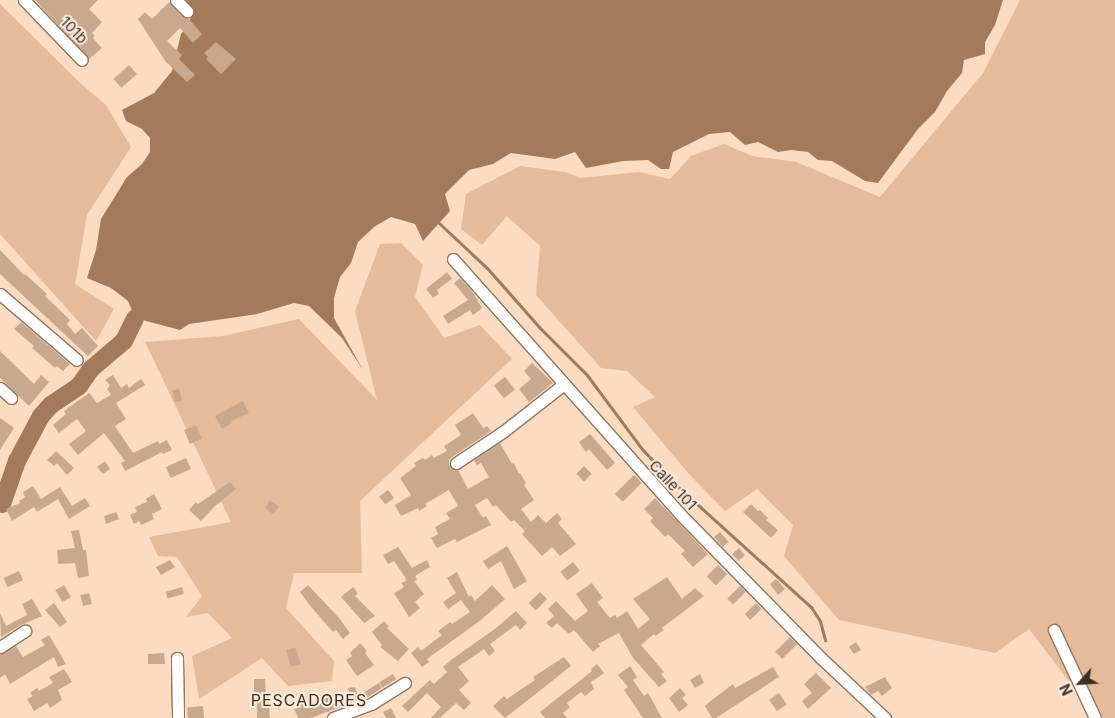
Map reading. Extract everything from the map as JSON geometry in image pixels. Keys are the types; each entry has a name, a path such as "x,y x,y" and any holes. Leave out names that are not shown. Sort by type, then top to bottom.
{"street":[{"name":"101b","path":"24,0 82,60"},
{"path":"176,0 186,11"},
{"name":"Calle 101","path":"453,259 681,515 821,658 885,718"},
{"path":"0,294 77,360"},
{"path":"456,463 504,432 564,384"},
{"path":"0,388 11,398"},
{"path":"1054,630 1095,718"},
{"path":"0,647 25,631"},
{"path":"177,658 178,718"},
{"path":"333,718 371,704 405,684"}],"shaded area":[{"path":"186,0 1003,0 995,25 985,42 985,54 964,60 962,73 947,91 935,112 918,129 878,183 865,181 832,161 818,160 808,152 791,150 778,152 758,142 745,145 730,132 709,134 673,152 669,169 661,169 648,160 623,161 586,168 575,152 555,159 511,153 493,164 469,170 445,194 450,211 423,241 415,224 391,217 374,227 358,242 351,263 340,277 334,298 334,318 363,370 342,338 309,306 294,303 257,314 189,324 180,330 135,318 128,301 111,288 87,278 96,250 101,219 127,177 142,164 150,152 150,138 142,129 126,121 122,110 154,93 172,71 181,34 188,25 192,14"},
{"path":"1020,0 1115,0 1115,718 1097,718 1029,629 995,653 839,620 784,556 793,525 757,489 725,511 688,473 633,407 655,397 627,371 601,368 536,295 540,246 507,216 482,245 461,229 466,194 520,166 565,172 581,178 639,172 670,179 691,156 724,144 752,156 796,162 880,197 983,73"},
{"path":"0,4 79,82 106,105 131,147 87,215 75,284 114,309 96,341 0,234"},
{"path":"401,243 423,265 415,297 444,338 480,325 512,359 360,501 362,573 294,573 286,608 334,661 332,681 288,686 262,658 199,699 192,656 232,638 208,613 186,617 202,596 177,557 158,556 149,537 231,522 145,342 223,336 299,319 377,400 355,311 380,244"}],"building":[{"path":"35,0 98,0 89,9 102,22 92,33 95,36 93,38 102,48 89,59"},
{"path":"169,2 182,16 188,18 202,34 193,43 180,28 167,41 182,55 179,59 195,75 187,82 166,62 138,19 145,12 152,19"},
{"path":"216,42 236,59 221,74 206,59 208,57 204,53"},
{"path":"129,65 137,74 121,88 113,79"},
{"path":"0,250 24,275 47,294 45,296 70,320 67,324 75,334 82,328 98,346 88,356 0,274"},
{"path":"447,272 452,279 437,290 439,294 433,298 426,289"},
{"path":"460,278 474,294 482,308 473,315 470,310 448,324 443,316 468,300 454,283"},
{"path":"21,322 70,364 63,371 57,366 55,368 14,329"},
{"path":"0,351 34,384 41,375 49,382 29,406 0,378"},
{"path":"532,363 553,383 529,402 519,389 531,379 524,371"},
{"path":"113,375 121,388 127,384 129,388 141,379 145,385 116,403 126,419 115,426 133,453 158,441 159,444 167,440 172,450 163,454 162,452 125,471 121,463 125,461 104,433 78,455 69,444 86,431 77,419 59,433 53,425 66,414 64,411 89,393 97,403 111,395 107,389 110,385 105,380"},
{"path":"505,377 515,390 504,398 494,386"},
{"path":"179,389 182,401 175,402 172,391"},
{"path":"243,401 249,413 231,421 232,423 222,429 215,416"},
{"path":"473,413 483,428 487,426 491,431 452,457 449,460 450,467 458,470 468,489 489,477 481,463 477,465 474,460 500,443 526,483 524,485 534,500 521,509 531,522 538,515 546,523 557,513 562,519 558,523 576,544 560,556 552,547 542,556 522,534 525,531 514,520 511,522 496,505 493,507 487,498 475,505 483,518 486,516 491,525 457,542 455,539 437,548 431,538 438,534 435,527 450,519 446,513 458,506 449,490 425,504 427,506 419,511 418,508 401,516 395,505 411,495 400,478 416,466 414,463 423,458 425,460 432,455 434,458 447,451 444,446 461,435 455,425"},
{"path":"0,418 14,428 0,450"},
{"path":"196,425 202,439 190,444 184,430"},
{"path":"590,434 615,463 607,470 589,449 586,452 579,442"},
{"path":"56,451 74,468 67,475 57,463 54,466 47,460"},
{"path":"186,458 191,469 171,478 166,467"},
{"path":"105,461 110,469 103,474 97,467"},
{"path":"584,466 592,474 584,482 576,474"},
{"path":"634,475 642,483 623,502 615,494"},
{"path":"230,482 236,489 214,507 201,521 189,510 196,502 198,504"},
{"path":"33,486 41,499 60,487 72,506 85,498 90,506 69,519 58,499 37,512 34,507 12,521 6,509 20,503 19,501 25,497 23,492"},
{"path":"388,490 394,498 385,505 379,497"},
{"path":"154,494 162,509 152,514 154,519 141,525 139,521 134,524 130,515 137,512 135,507 147,502 146,499"},
{"path":"655,498 708,554 693,567 681,554 685,551 668,534 665,537 650,521 653,518 644,509"},
{"path":"270,500 279,507 273,514 265,508"},
{"path":"751,504 758,511 760,510 768,518 766,520 778,530 771,538 743,512"},
{"path":"116,512 119,519 106,524 104,516"},
{"path":"79,530 83,550 86,550 89,576 78,578 75,563 58,564 57,550 75,548 71,531"},
{"path":"720,532 729,542 723,547 714,537"},
{"path":"507,546 527,581 514,589 501,561 488,569 483,561"},
{"path":"398,547 412,568 427,560 430,567 415,576 417,580 414,581 424,594 415,602 420,608 409,617 394,593 404,587 401,583 406,581 405,577 394,561 388,564 383,555"},
{"path":"739,548 745,555 739,561 732,554"},
{"path":"170,560 175,567 161,575 156,567"},
{"path":"573,562 580,571 567,581 560,572"},
{"path":"718,565 727,574 716,586 707,576"},
{"path":"19,571 23,580 8,587 3,578"},
{"path":"457,572 469,597 471,595 475,601 492,585 505,599 481,620 427,659 429,662 422,667 411,653 418,647 421,651 442,635 438,631 450,622 452,624 470,612 461,600 448,609 443,602 456,593 447,578"},
{"path":"667,577 682,599 695,588 704,596 662,628 664,630 655,636 654,634 641,645 664,672 661,674 667,681 659,687 633,658 619,633 598,644 600,646 593,652 574,630 569,634 557,623 552,628 546,623 554,616 548,609 556,601 575,621 588,611 576,594 592,583 603,598 597,602 610,618 615,615 617,618 627,611 638,629 650,619 633,599"},
{"path":"776,579 785,589 778,595 770,584"},
{"path":"64,585 71,597 62,602 55,590"},
{"path":"308,585 339,618 350,633 343,639 336,630 333,632 300,592"},
{"path":"740,586 746,592 733,604 727,599"},
{"path":"182,587 184,594 168,598 166,592"},
{"path":"353,587 358,593 355,596 375,616 364,623 341,597"},
{"path":"540,592 547,599 536,610 529,603"},
{"path":"89,593 92,604 83,606 80,595"},
{"path":"32,599 42,616 21,625 1,637 0,613 6,626 27,615 22,604"},
{"path":"54,603 67,622 60,627 45,610"},
{"path":"756,603 762,609 750,620 745,614"},
{"path":"516,611 527,623 520,630 516,625 490,644 495,651 489,656 484,649 458,667 469,681 459,690 471,703 464,710 456,703 440,718 431,718 441,707 427,693 408,712 402,706 430,680 434,684 447,672 443,667 451,660 496,628"},
{"path":"384,621 389,627 387,628 409,649 398,661 380,647 382,645 372,632"},
{"path":"49,635 66,664 58,667 54,657 10,684 5,674 0,678 0,655 16,646 23,657 45,645 41,640"},
{"path":"790,637 797,644 782,659 775,652"},
{"path":"856,642 861,650 854,654 849,647"},
{"path":"360,643 367,651 365,653 374,665 357,676 346,660 352,656 350,653"},
{"path":"295,648 301,664 291,667 286,650"},
{"path":"164,653 165,664 148,664 148,654"},
{"path":"564,657 571,666 505,718 493,706 504,696 507,699 535,680 533,677"},
{"path":"597,664 604,673 591,682 594,689 585,696 581,692 567,703 570,707 563,713 567,718 545,718 540,712 592,671 591,669"},
{"path":"630,666 637,677 633,680 644,696 648,693 662,718 643,718 624,690 628,687 618,675"},
{"path":"773,667 779,677 716,718 712,718 705,706 708,703 733,684 735,688"},
{"path":"64,669 72,682 58,690 62,700 50,708 47,703 34,711 27,699 33,696 30,693 37,688 39,691 53,683 49,677"},
{"path":"816,673 831,688 808,709 802,701 812,693 804,684"},
{"path":"393,674 396,679 382,687 379,682"},
{"path":"700,674 704,683 695,688 690,680"},
{"path":"885,677 892,688 882,696 878,691 871,695 865,687"},
{"path":"254,679 265,679 266,696 272,696 272,706 269,706 270,718 257,718 257,694 254,694"},
{"path":"379,683 382,688 368,697 349,704 351,700 348,688 355,687 358,696"},
{"path":"680,688 686,695 682,698 688,705 679,712 669,698"},
{"path":"779,693 787,705 777,711 769,700"},
{"path":"334,695 336,701 341,699 343,706 311,718 298,718 294,709 301,707 300,704 308,702 309,704"},
{"path":"203,706 204,718 188,718 187,707"},
{"path":"391,708 396,718 386,718 383,712"}],"waterway":[{"path":"439,223 488,269 540,328 587,375 642,449 677,486 811,607 820,621 825,640"},
{"path":"2,504 17,461 41,416 51,405 79,386 91,369 124,341 135,318"}],"district":[{"name":"PESCADORES","path":"309,700"}]}
